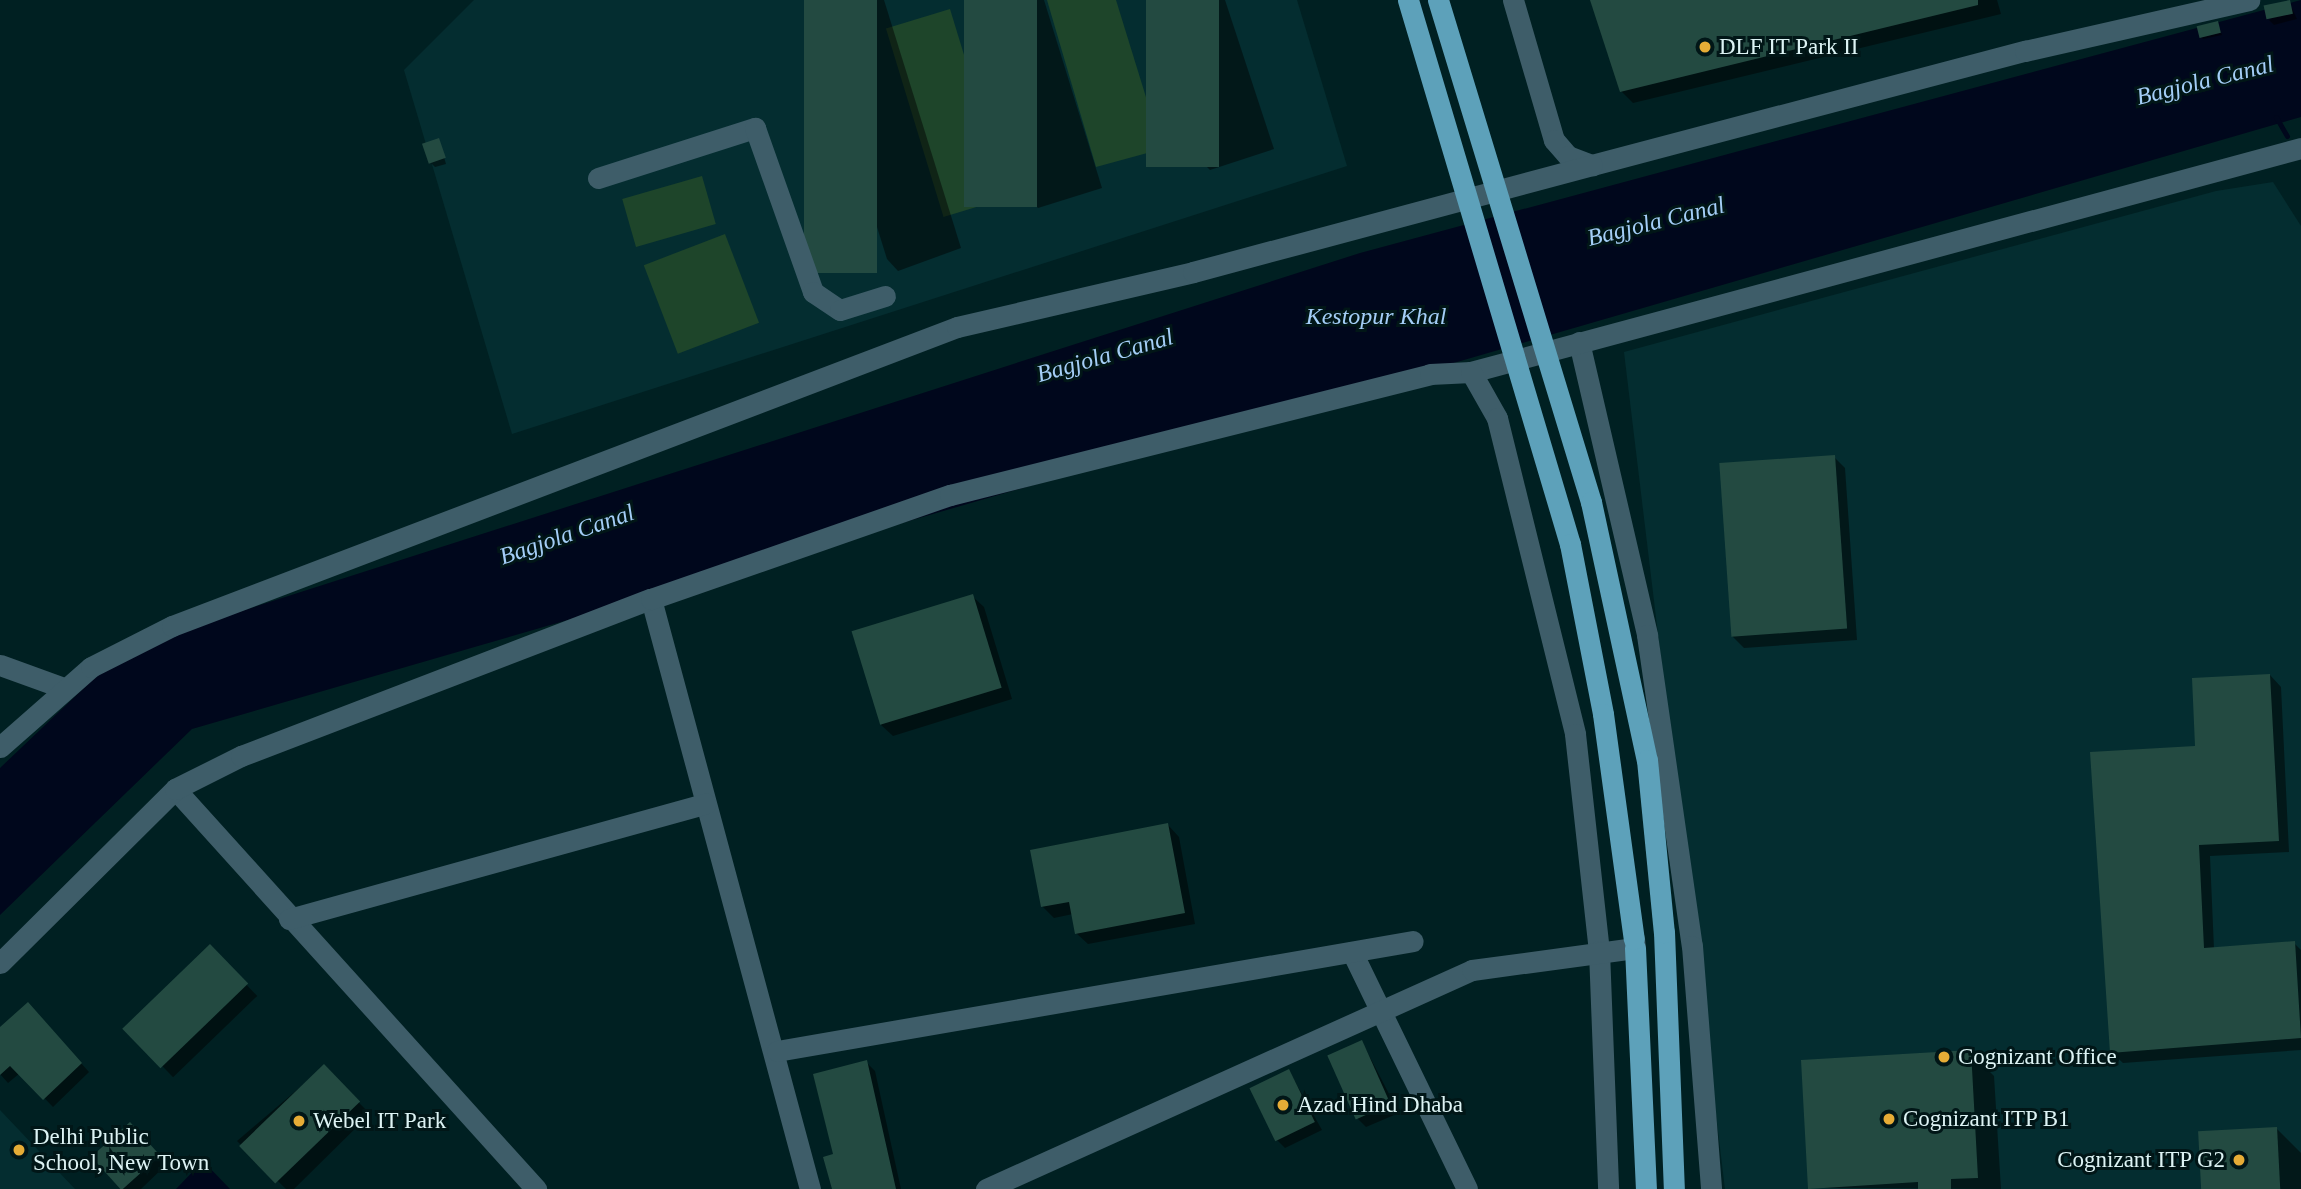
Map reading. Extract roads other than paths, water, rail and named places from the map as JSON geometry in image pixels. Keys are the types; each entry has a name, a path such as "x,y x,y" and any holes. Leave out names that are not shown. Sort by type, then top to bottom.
{"main road":[{"path":"1408,0 1570,544 1608,741 1634,944 1646,1189"},
{"path":"1438,0 1591,502 1643,734 1664,932 1674,1189"}],"street":[{"path":"1513,0 1555,140 1568,156 1592,164"},
{"path":"5,735 64,688 118,651 172,626 957,327 1194,272 2025,51 2248,0"},
{"path":"598,178 755,128 813,292 840,310 885,296"},
{"path":"0,963 176,789 241,756 650,599 950,495 1430,374 1471,372 2301,148"},
{"path":"1579,342 1647,635 1692,946 1711,1189"},
{"path":"1471,372 1497,418 1575,734 1599,951 1608,1189"},
{"path":"650,599 776,1051 810,1189"},
{"path":"0,665 64,688"},
{"path":"176,789 289,919 536,1189"},
{"path":"289,919 705,804"},
{"path":"776,1051 1413,941"},
{"path":"986,1189 1481,967 1634,944"},
{"path":"1352,952 1467,1189"}],"water":[{"name":"Kestopur Khal","path":"2301,0 2301,117 192,729 0,915 0,768 126,648 1360,253"},
{"path":"203,1161 230,1189 176,1189"}],"waterway":[{"path":"2276,117 2287,136"}],"place":[{"name":"DLF IT Park II","path":"1705,47"},
{"name":"Cognizant Office","path":"1944,1057"},
{"name":"Azad Hind Dhaba","path":"1283,1105"},
{"name":"Cognizant ITP B1","path":"1889,1119"},
{"name":"Webel IT Park","path":"299,1121"},
{"name":"Delhi Public School, New Town","path":"19,1150"},
{"name":"Cognizant ITP G2","path":"2239,1160"}],"water label":[{"name":"Bagjola Canal","path":"2205,81"},
{"name":"Bagjola Canal","path":"1656,222"},
{"name":"Bagjola Canal","path":"1105,356"},
{"name":"Bagjola Canal","path":"567,535"}]}
